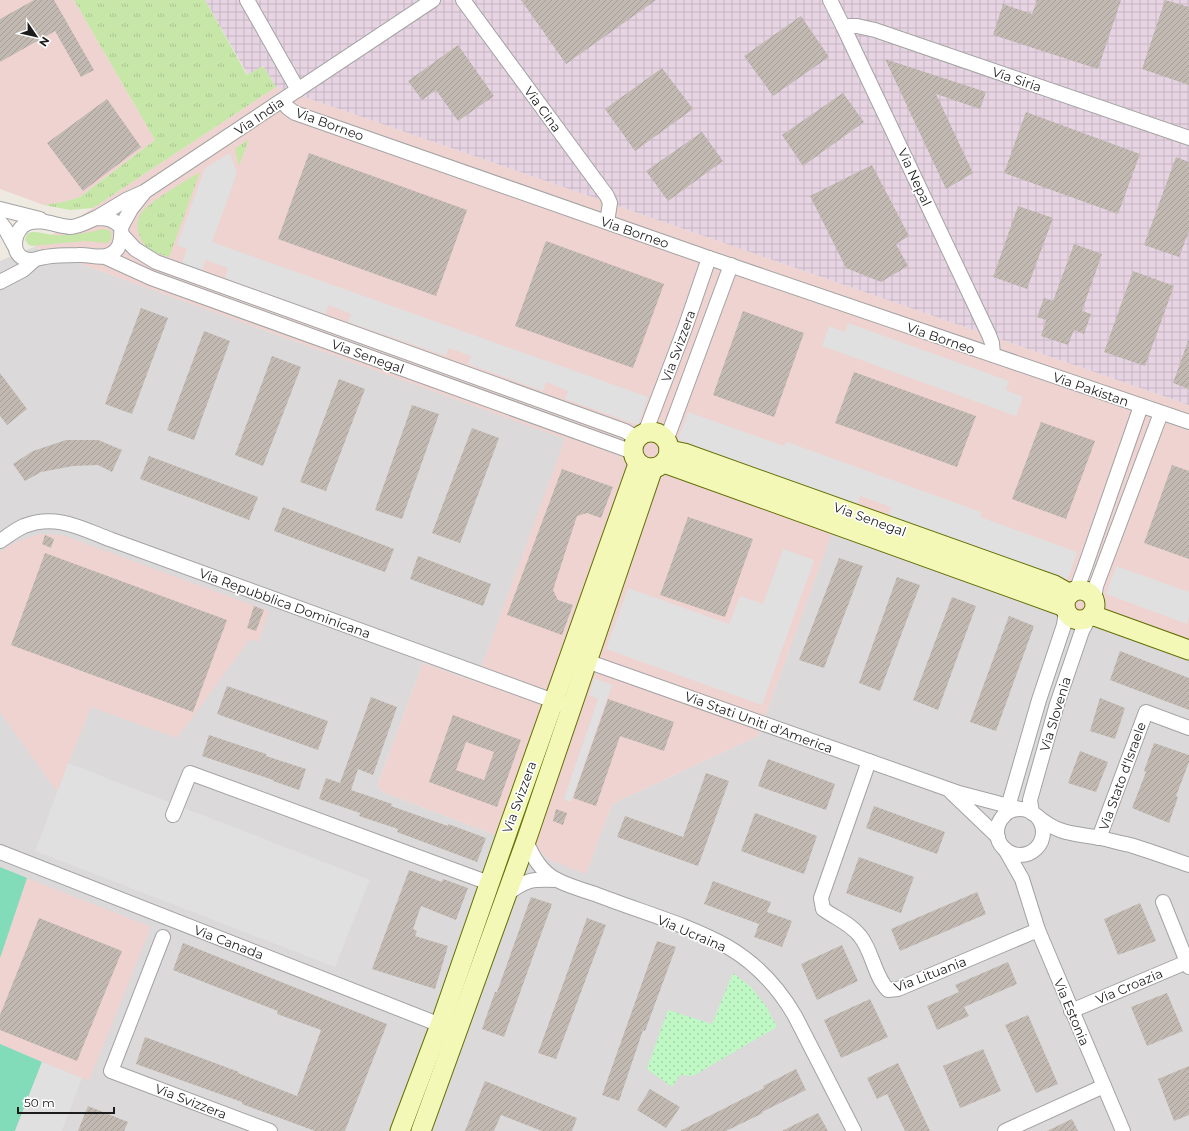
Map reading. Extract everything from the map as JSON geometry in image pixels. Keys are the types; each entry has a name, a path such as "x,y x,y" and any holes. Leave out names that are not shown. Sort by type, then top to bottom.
{"main road":[{"name":"Via Senegal","path":"651,451 1069,601"},
{"name":"Via Svizzera","path":"400,1131 440,1025 489,883 562,704 651,451"},
{"path":"1083,590 1092,595 1092,609 1080,621 1068,615 1069,601 1083,590"},
{"path":"1092,609 1189,636"},
{"path":"1092,609 1189,650"},
{"name":"Via Svizzera","path":"421,1131 526,841 562,704"}],"street":[{"path":"247,0 298,90"},
{"name":"Via India","path":"48,222 70,227 78,226 144,192 433,0"},
{"name":"Via Cina","path":"463,0 604,192 610,203 607,222"},
{"name":"Via Nepal","path":"830,0 844,26 990,335 993,356"},
{"name":"Via Siria","path":"844,26 875,30 1189,138"},
{"name":"Via Borneo","path":"282,101 295,113 993,356"},
{"name":"Via India","path":"105,257 113,254 121,243 122,231 131,209 144,192"},
{"path":"0,209 48,222"},
{"name":"Via Senegal","path":"96,218 107,218 117,222 135,249 156,262 625,431 651,451"},
{"path":"0,281 10,267 18,234 21,228 27,223 37,221 48,222"},
{"path":"0,222 21,258 33,261"},
{"name":"Via Senegal","path":"33,261 44,257 81,254 105,257 151,278 651,451"},
{"name":"Via Svizzera","path":"651,451 685,328 709,258"},
{"path":"0,281 23,270 33,261"},
{"name":"Via Svizzera","path":"651,451 731,265"},
{"name":"Via Pakistan","path":"993,356 1189,422"},
{"name":"Via Slovenia","path":"1016,809 1039,700 1064,625 1069,601 1078,586 1141,406"},
{"name":"Via Slovenia","path":"1016,809 1030,800 1057,704 1082,631 1092,609 1096,586 1161,413"},
{"name":"Via Repubblica Dominicana","path":"0,541 19,528 36,523 54,521 68,523 562,704"},
{"name":"Via Stati Uniti d'America","path":"578,658 948,789 1016,809 1047,825 1073,835"},
{"name":"Via Stato d'Israele","path":"1099,838 1146,712 1189,728"},
{"name":"Via Lituania","path":"869,761 821,898 821,903 822,909 844,922 861,936 868,948 883,985 888,990 898,990 1038,930"},
{"path":"173,815 190,773 489,883"},
{"name":"Via Stati Uniti d'America","path":"948,789 1001,843"},
{"path":"1016,809 1041,823 1043,831 1042,839 1035,848 1024,854 1011,853 1001,843 997,830 999,823 1016,809"},
{"name":"Via Stati Uniti d'America","path":"1035,848 1046,841 1057,837 1073,835 1099,838 1130,845 1189,865"},
{"name":"Via Ucraina","path":"526,841 539,865 557,880"},
{"name":"Via Estonia","path":"1001,843 1022,879 1038,930 1071,1011 1124,1131"},
{"name":"Via Estonia","path":"1025,891 1027,861 1035,848"},
{"name":"Via Canada","path":"0,852 458,1031"},
{"name":"Via Ucraina","path":"507,894 521,883 537,879 557,880 691,929 729,948 769,978 784,998 854,1131"},
{"name":"Via Croazia","path":"1071,1011 1188,964 1163,902"},
{"name":"Via Svizzera","path":"162,937 111,1071 270,1131"},
{"path":"1005,1131 1104,1086"}],"shaded area":[{"path":"0,0 74,0 155,140 80,197 44,205 0,189"},
{"path":"205,0 1189,0 1189,405 276,87 263,66 248,75"},
{"path":"276,87 1189,405 1189,659 833,530 758,736 612,804 586,874 548,859 542,853 383,792 377,786 423,663 476,682 565,439 34,247"},
{"path":"230,153 237,173 212,242 648,397 638,425 565,399 568,391 546,382 543,391 468,364 471,356 449,348 446,356 348,322 351,314 329,305 325,314 225,278 228,268 206,260 202,270 182,263 187,249 177,245 205,168"},
{"path":"34,247 566,439 476,682 423,663 377,786 383,792 542,853 548,859 586,873 612,804 758,736 833,529 1189,659 1189,1131 0,1131 0,261"},
{"path":"848,323 1009,381 1006,390 1023,397 1016,416 822,346 829,326 845,332"},
{"path":"688,412 784,446 787,442 981,512 980,517 1077,552 1068,579 888,516 891,507 860,496 857,505 678,440"},
{"path":"41,534 62,535 269,611 258,642 250,639 177,738 91,707 57,792 0,712 0,552 23,539"},
{"path":"783,549 814,560 762,705 606,649 628,588 729,624 740,596 763,604"},
{"path":"1116,566 1189,592 1189,617 1187,624 1106,594"},
{"path":"594,678 612,685 571,802 564,799 598,699 589,695"},
{"path":"68,763 370,880 335,967 35,851"},
{"path":"27,878 151,927 89,1081 0,1044 0,958"},
{"path":"42,1062 82,1078 62,1131 15,1131"}],"green space":[{"path":"74,0 205,0 247,75 263,66 276,87 93,208 70,210 44,205 80,197 155,140"},
{"path":"249,139 239,166 235,149"},
{"path":"200,172 169,257 150,250 141,239 138,229 138,220 143,210"},
{"path":"103,229 109,230 111,233 111,238 108,243 85,241 32,246 25,240 27,234 33,232 52,235 67,235"},
{"path":"0,867 27,878 0,958"},
{"path":"733,973 751,987 766,1006 777,1027 693,1076 680,1075 672,1087 647,1069 668,1010 712,1024"},
{"path":"0,1044 42,1062 15,1131 0,1131"}],"building":[{"path":"34,0 54,0 94,70 81,77 55,31 0,62 0,19"},
{"path":"521,0 656,0 566,64"},
{"path":"1037,0 1121,0 1098,69 993,35 1003,4 1032,14"},
{"path":"1165,0 1189,7 1189,85 1142,69"},
{"path":"801,16 829,57 773,96 744,56"},
{"path":"458,45 494,96 458,121 436,90 422,100 408,81"},
{"path":"885,59 986,92 980,109 936,94 973,173 946,189"},
{"path":"662,68 693,109 635,151 605,109"},
{"path":"843,93 864,122 803,166 782,135"},
{"path":"107,99 141,147 83,191 47,143"},
{"path":"1026,112 1140,154 1118,214 1004,173"},
{"path":"702,132 723,161 668,201 646,171"},
{"path":"309,153 467,210 436,296 278,239"},
{"path":"1176,157 1189,162 1189,231 1179,257 1144,245"},
{"path":"872,165 909,236 896,244 908,266 881,282 846,268 810,196"},
{"path":"1018,206 1053,218 1027,289 993,277"},
{"path":"546,241 664,284 633,368 515,326"},
{"path":"1074,244 1102,254 1082,311 1091,314 1084,334 1074,330 1068,345 1041,336 1046,320 1037,317 1044,298 1053,301"},
{"path":"1133,271 1174,286 1145,366 1104,352"},
{"path":"141,308 168,318 132,414 105,404"},
{"path":"743,311 804,333 774,417 713,395"},
{"path":"204,331 230,341 194,440 167,430"},
{"path":"1189,341 1189,389 1173,383"},
{"path":"272,356 301,367 263,466 235,455"},
{"path":"854,372 976,416 957,467 835,423"},
{"path":"0,373 27,409 7,425 0,416"},
{"path":"339,379 365,389 326,491 300,482"},
{"path":"412,405 439,414 402,519 375,510"},
{"path":"1041,422 1095,441 1066,519 1012,499"},
{"path":"472,428 499,438 460,543 432,533"},
{"path":"66,440 98,440 122,450 112,472 98,465 73,466 41,472 25,481 13,464 33,451"},
{"path":"149,456 258,497 249,520 140,479"},
{"path":"1172,465 1189,471 1189,559 1144,543"},
{"path":"562,469 613,487 601,518 587,513 577,516 553,590 558,600 573,605 562,635 507,615"},
{"path":"283,507 394,549 385,572 274,531"},
{"path":"688,517 753,539 725,617 660,595"},
{"path":"45,535 54,539 51,548 42,544"},
{"path":"45,553 227,620 193,712 11,645"},
{"path":"418,556 491,584 483,606 410,579"},
{"path":"839,558 863,566 824,668 799,660"},
{"path":"897,577 920,585 880,691 859,683"},
{"path":"952,597 976,606 938,710 913,700"},
{"path":"254,606 264,610 256,631 247,628"},
{"path":"1009,616 1034,626 996,731 970,722"},
{"path":"1120,651 1189,678 1189,710 1110,680"},
{"path":"227,686 328,721 318,750 217,714"},
{"path":"371,697 397,707 373,775 358,769 351,790 392,804 391,806 486,838 477,862 397,832 398,829 359,816 360,813 319,799 326,778 340,783"},
{"path":"1100,698 1125,708 1115,739 1090,731"},
{"path":"608,699 674,722 664,751 620,736 596,806 573,798"},
{"path":"453,715 521,740 497,807 429,782","holes":["466,742 494,752 484,780 456,770"]},
{"path":"209,735 306,769 299,790 202,756"},
{"path":"1154,743 1189,755 1189,762 1176,796 1178,797 1169,823 1132,808 1146,772 1144,771"},
{"path":"1080,751 1108,762 1096,792 1068,783"},
{"path":"768,759 835,784 826,810 758,786"},
{"path":"706,773 729,781 698,866 617,837 625,816 683,837"},
{"path":"874,806 945,832 937,854 866,828"},
{"path":"556,809 567,813 563,825 553,821"},
{"path":"755,813 817,836 804,874 741,851"},
{"path":"859,857 914,877 901,913 846,893"},
{"path":"409,870 442,882 443,879 468,888 456,920 421,906 413,929 417,931 415,936 448,946 435,989 372,969"},
{"path":"713,881 771,902 767,912 792,921 782,947 754,937 759,924 704,904"},
{"path":"977,892 986,914 900,951 891,929"},
{"path":"531,897 552,904 504,1037 482,1029"},
{"path":"1140,903 1156,941 1118,955 1104,919"},
{"path":"39,918 122,951 77,1061 0,1030 0,1015"},
{"path":"587,918 606,925 556,1059 538,1053"},
{"path":"657,941 676,947 645,1031 643,1030 619,1101 602,1095"},
{"path":"183,943 387,1024 345,1131 315,1131 242,1104 242,1102 136,1064 145,1037 239,1072 238,1073 297,1096 321,1030 277,1014 278,1011 173,970"},
{"path":"842,945 858,981 817,1000 801,964"},
{"path":"1008,962 1017,984 964,1007 969,1016 937,1030 927,1006 959,992 955,985"},
{"path":"1167,993 1183,1031 1147,1046 1131,1007"},
{"path":"870,999 888,1037 841,1058 824,1020"},
{"path":"1028,1015 1058,1084 1036,1093 1005,1025"},
{"path":"983,1049 1001,1091 960,1108 943,1066"},
{"path":"898,1063 930,1131 905,1131 887,1094 877,1099 867,1078"},
{"path":"1189,1066 1189,1115 1174,1121 1158,1079"},
{"path":"796,1069 806,1090 762,1112 763,1113 726,1131 680,1131 764,1088 763,1086"},
{"path":"485,1081 577,1118 572,1131 542,1131 501,1115 494,1131 465,1131"},
{"path":"650,1089 680,1107 666,1128 637,1110"},
{"path":"88,1106 128,1122 124,1131 78,1131"},
{"path":"818,1113 828,1131 782,1131"},
{"path":"1072,1119 1078,1131 1047,1131"}]}
